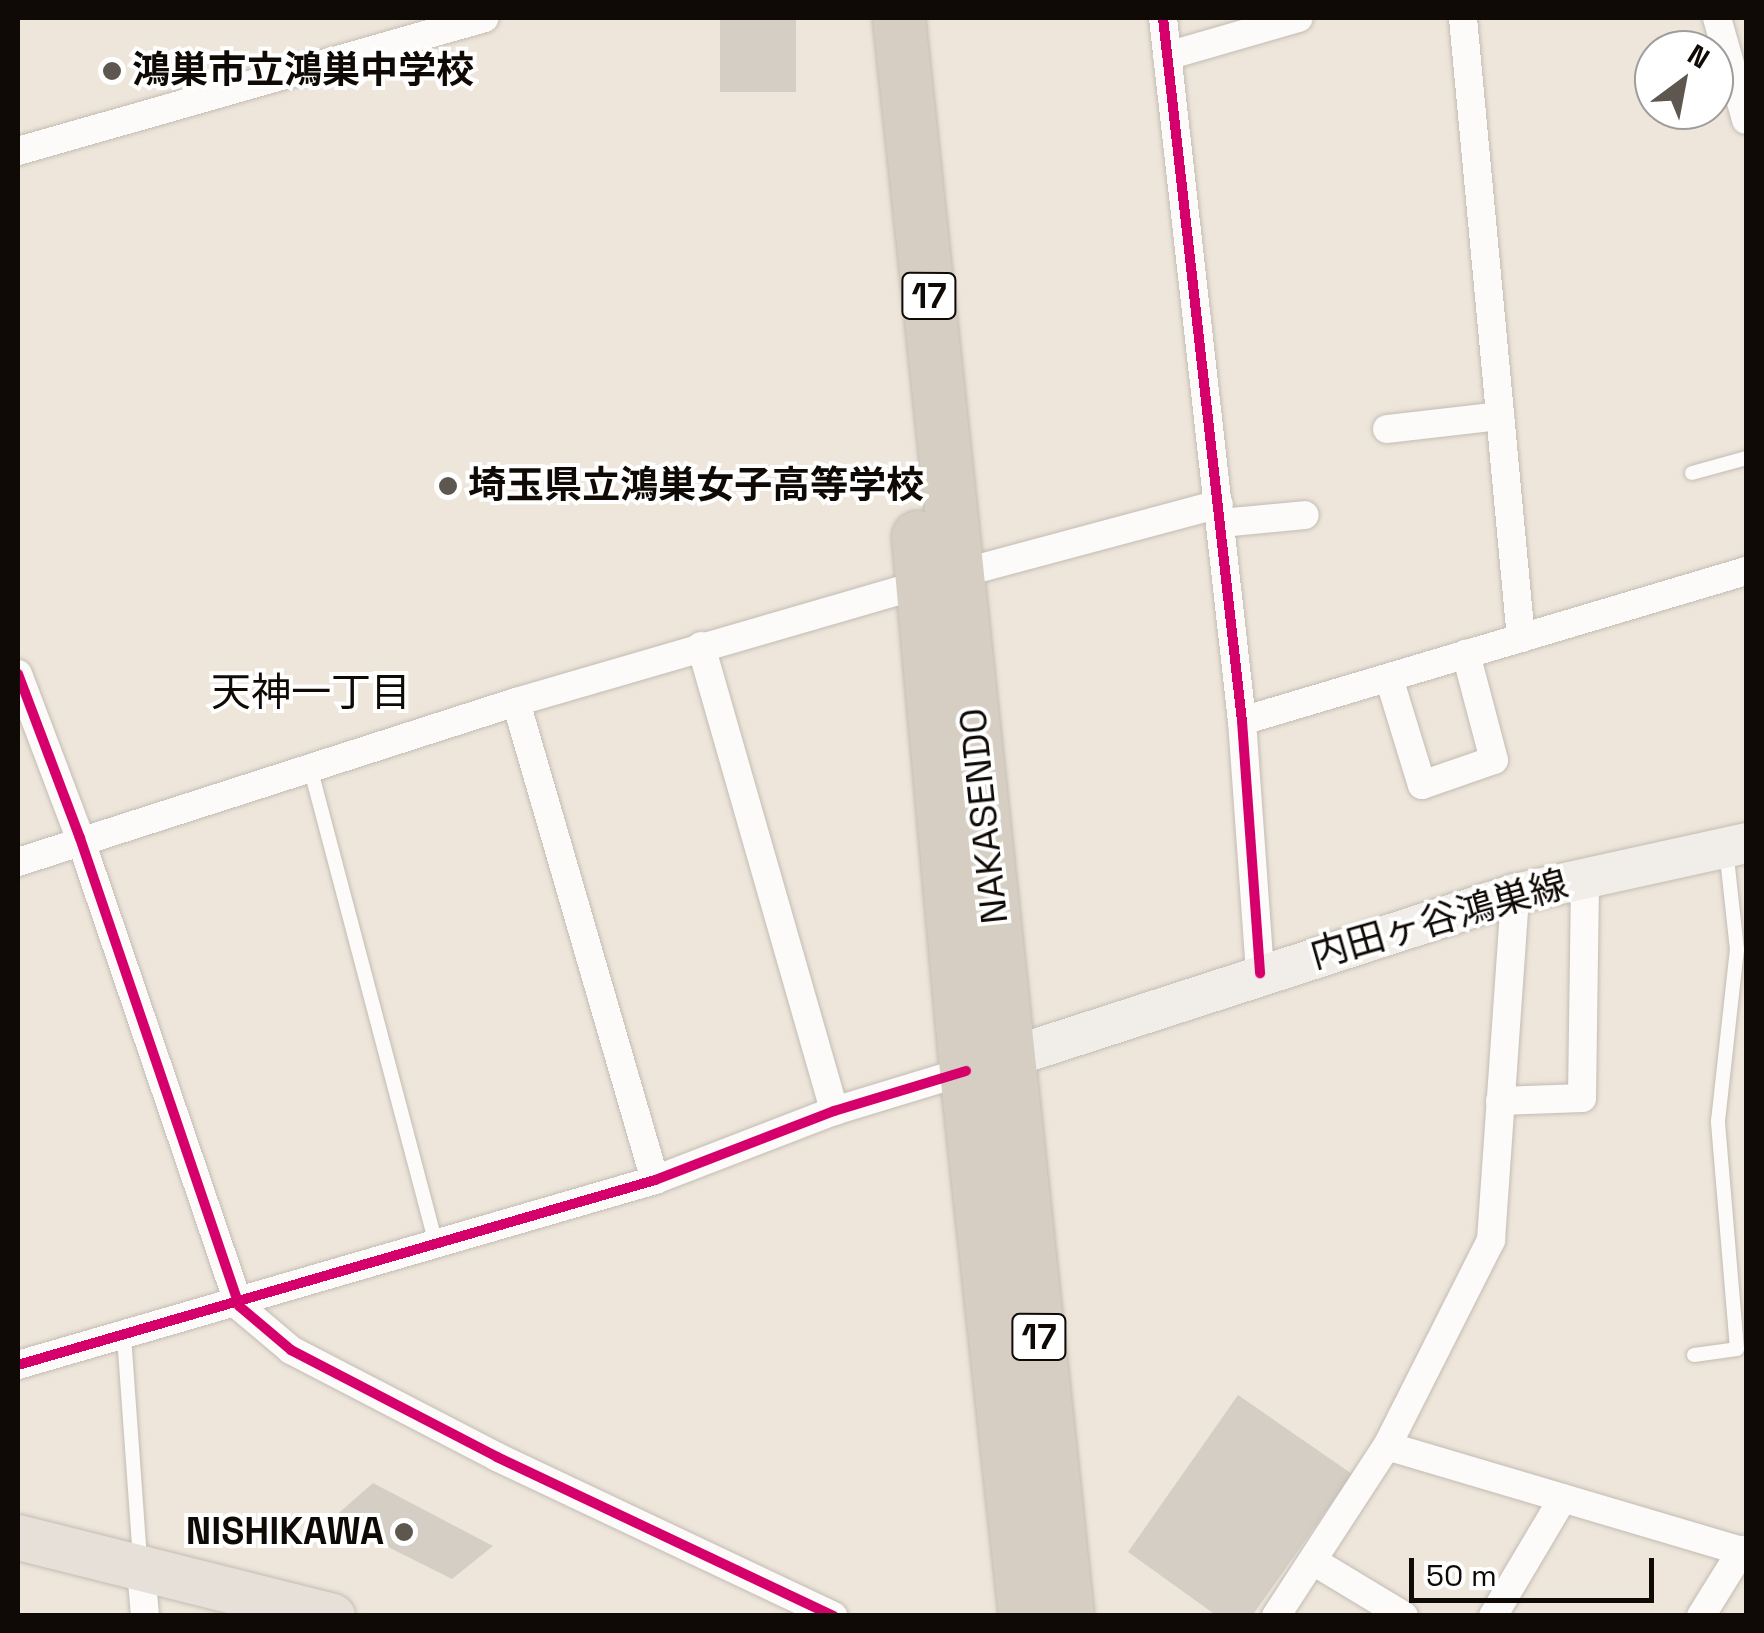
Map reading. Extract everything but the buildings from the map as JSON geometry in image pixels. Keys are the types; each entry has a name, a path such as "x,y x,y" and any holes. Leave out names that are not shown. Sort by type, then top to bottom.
{"highway":[{"name":"NAKASENDO","path":"866,18 941,579"},
{"name":"NAKASENDO","path":"899,18 941,579 988,1064 1025,1616"},
{"name":"NAKASENDO","path":"988,1064 1068,1616"}],"main road":[{"name":"内田ヶ谷鴻巣線","path":"988,1064 1260,973 1515,894 1736,845"},
{"path":"18,1537 332,1616"}],"street":[{"path":"18,151 484,18"},
{"path":"1164,18 1242,721 1260,973"},
{"path":"1167,56 1299,18"},
{"path":"1462,18 1521,638"},
{"path":"1717,18 1746,120"},
{"path":"1387,429 1500,416"},
{"path":"18,862 80,838 516,702 941,579 1220,514 1306,514"},
{"path":"1242,721 1746,572"},
{"path":"701,646 834,1110"},
{"path":"1388,678 1422,785 1494,760 1466,654"},
{"path":"18,674 80,838 239,1306 308,1359 833,1616"},
{"path":"516,702 655,1180"},
{"path":"1500,1102 1582,1098 1585,877"},
{"path":"1276,1616 1387,1446 1491,1240 1515,894"},
{"path":"18,1364 239,1306 655,1180 834,1110 988,1064"},
{"path":"1387,1446 1744,1551 1701,1616"},
{"path":"1502,1613 1563,1498"},
{"path":"1312,1561 1404,1616"},
{"path":"141,1570 145,1616"}],"lane":[{"path":"1692,473 1746,458"},
{"path":"310,767 436,1244"},
{"path":"1694,1355 1737,1349 1718,1121 1737,950 1736,845"},
{"path":"124,1336 141,1570"}],"cycle path":[{"path":"1163,18 1242,721 1260,973"},
{"path":"18,674 80,838 239,1306 291,1350 497,1457 833,1616"},
{"path":"18,1365 655,1180 834,1111 966,1071"}],"place":[{"name":"鴻巣市立鴻巣中学校","path":"112,71"},
{"name":"埼玉県立鴻巣女子高等学校","path":"448,486"},
{"name":"NISHIKAWA","path":"404,1532"}],"district":[{"name":"天神一丁目","path":"311,693"}]}
